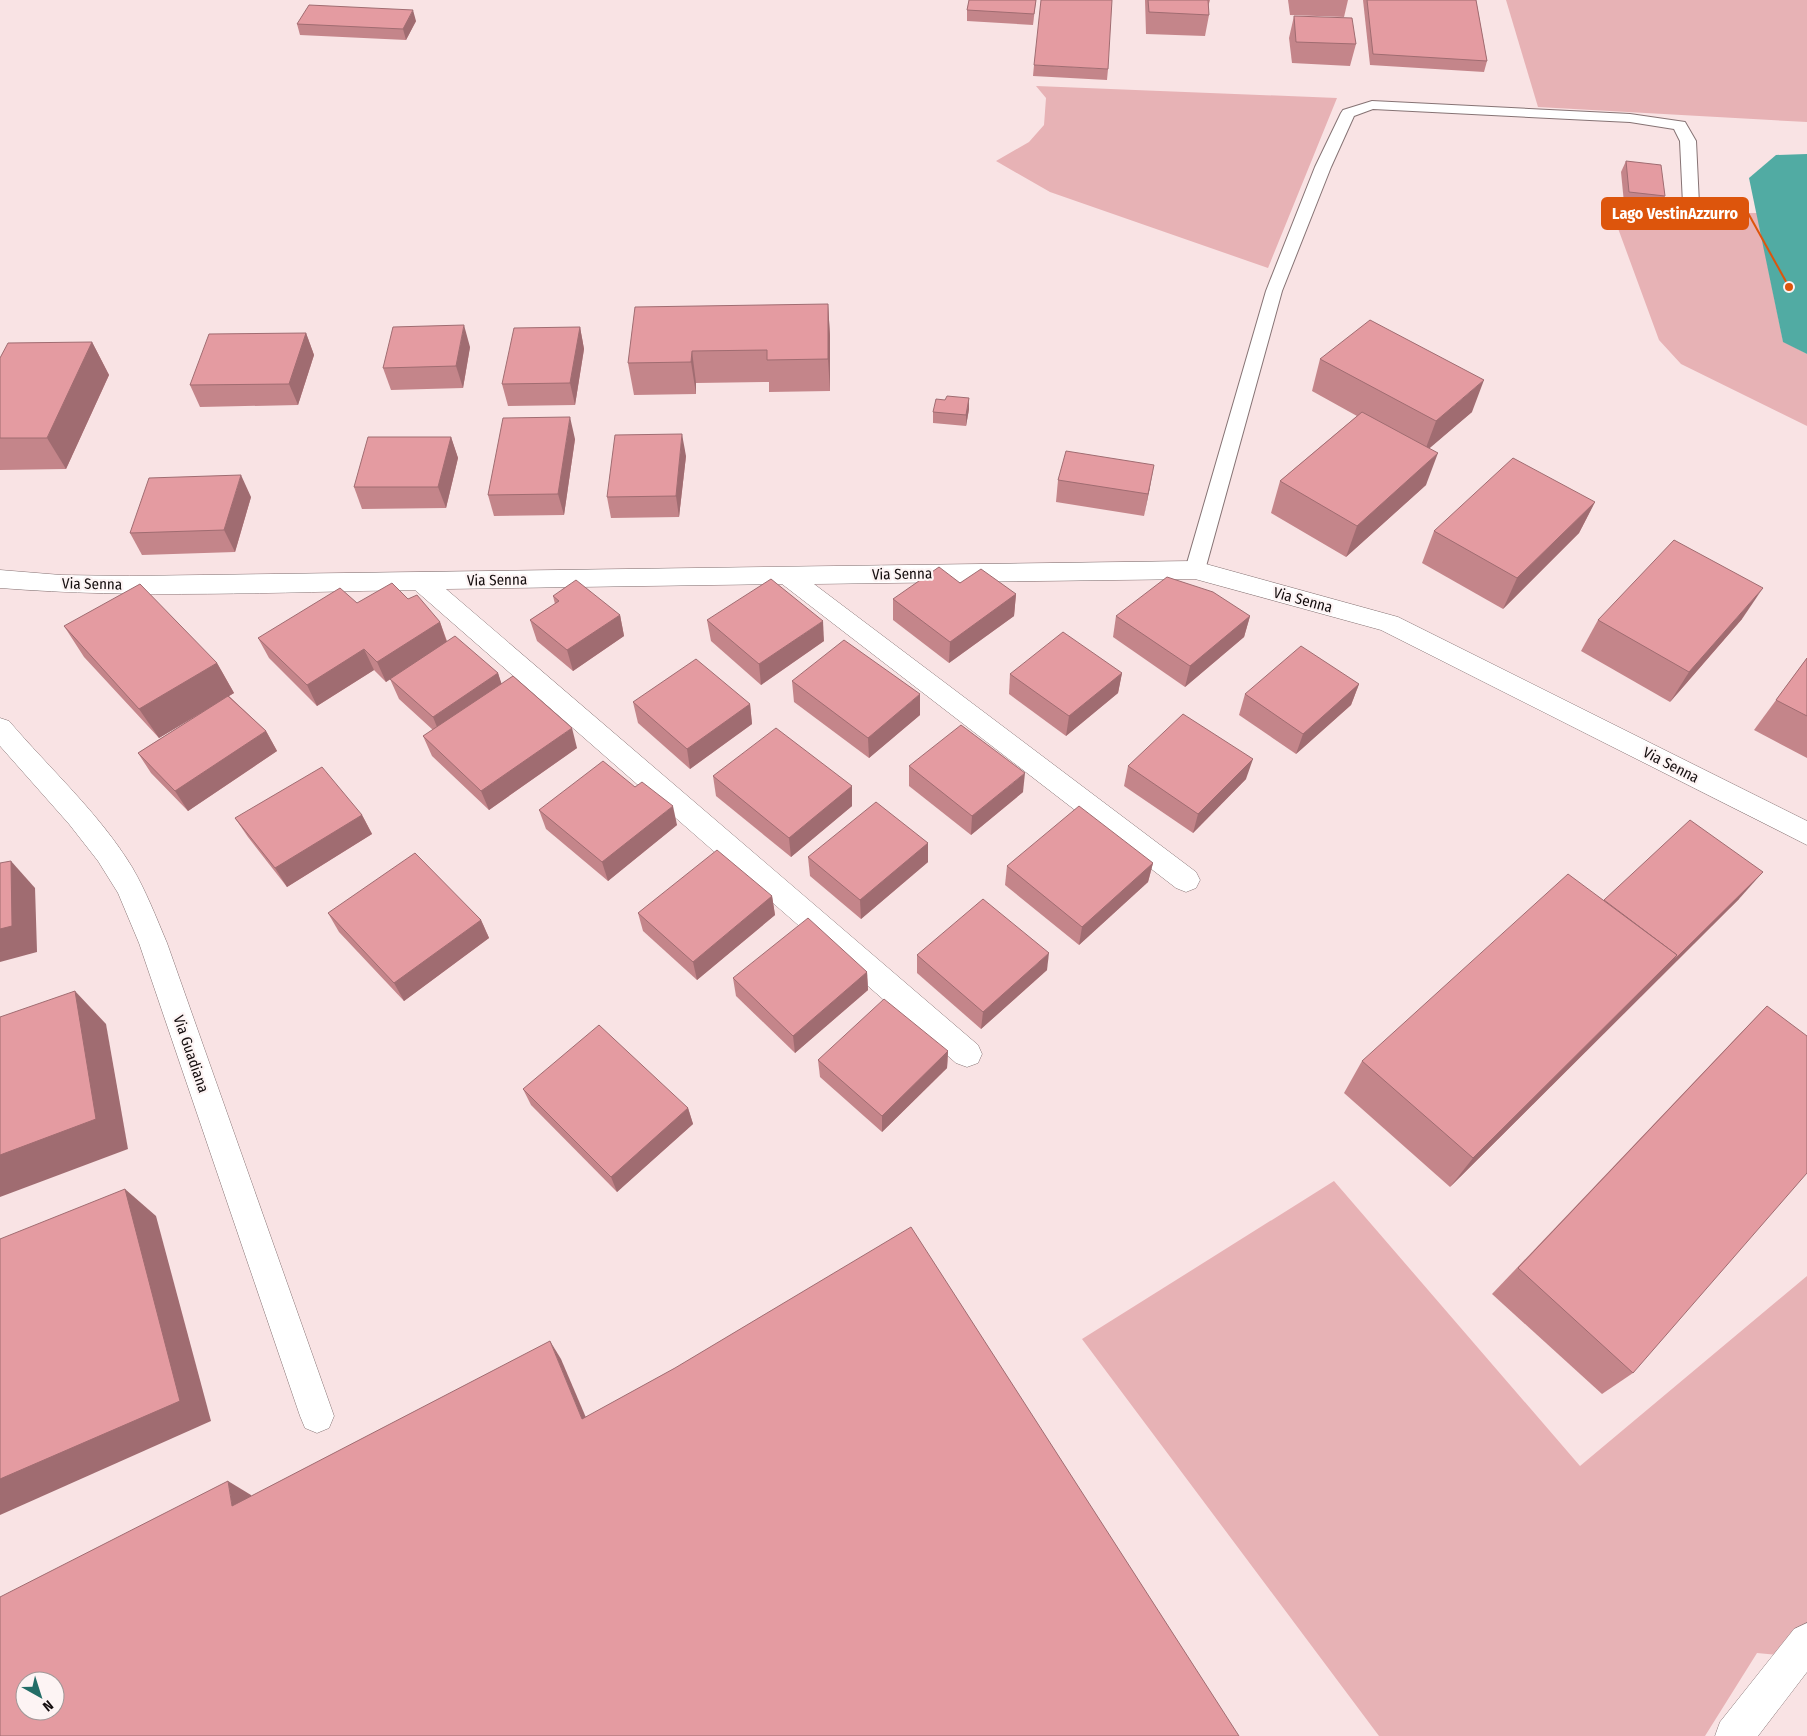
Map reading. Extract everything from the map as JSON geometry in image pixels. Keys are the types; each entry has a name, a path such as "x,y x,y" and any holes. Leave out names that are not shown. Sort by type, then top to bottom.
{"street":[{"name":"Via Senna","path":"0,579 61,584 129,585 1195,570 1389,623 1807,834"},
{"path":"787,576 1186,880"},
{"path":"421,581 967,1054"},
{"name":"Via Guadiana","path":"0,728 91,832 122,874 131,892 152,943 317,1416"},
{"path":"1734,1736 1807,1642"}],"lane":[{"path":"1195,570 1274,291 1322,167 1348,113 1372,105 1630,118 1680,125 1688,141 1691,204"}],"shaded area":[{"path":"1506,0 1807,0 1807,122 1538,107"},
{"path":"1036,86 1337,98 1268,268 1050,192 996,161 1029,142 1044,125 1046,98"},
{"path":"1612,212 1757,213 1783,341 1807,354 1807,426 1681,364 1659,340"},
{"path":"1334,1181 1580,1466 1807,1276 1807,1623 1778,1655 1757,1653 1705,1736 1379,1736 1082,1339"}],"water":[{"path":"1807,154 1807,354 1783,342 1749,178 1776,155"}],"building":[{"path":"969,0 1036,0 1034,14 967,10"},
{"path":"1041,0 1112,0 1108,69 1034,65"},
{"path":"1148,0 1208,0 1209,15 1149,12"},
{"path":"1367,0 1476,0 1487,61 1373,54"},
{"path":"309,5 413,10 403,29 297,24"},
{"path":"1294,16 1352,18 1356,44 1296,42"},
{"path":"1626,161 1661,165 1665,196 1629,192"},
{"path":"828,304 828,359 767,360 767,350 692,351 691,362 628,363 635,307"},
{"path":"1370,320 1484,380 1436,421 1320,359"},
{"path":"464,325 456,366 383,368 393,327"},
{"path":"580,327 570,383 502,384 514,328"},
{"path":"306,333 289,384 190,385 209,334"},
{"path":"92,342 47,438 0,438 0,358 8,343"},
{"path":"947,396 969,398 966,415 933,412 936,399 945,400"},
{"path":"1362,412 1438,453 1357,526 1280,481"},
{"path":"570,417 558,494 488,495 503,418"},
{"path":"682,434 676,496 607,497 615,435"},
{"path":"368,437 451,437 438,487 354,487"},
{"path":"1066,451 1154,465 1148,494 1058,480"},
{"path":"1513,458 1595,502 1517,578 1434,531"},
{"path":"241,475 224,530 130,533 149,478"},
{"path":"1674,540 1763,588 1689,672 1598,620"},
{"path":"939,567 960,583 981,569 1016,594 950,642 893,599"},
{"path":"1167,577 1213,592 1250,616 1190,666 1116,616"},
{"path":"771,579 823,621 759,664 707,620"},
{"path":"576,580 620,615 567,650 530,620 559,601 553,596"},
{"path":"392,583 408,599 417,595 440,622 377,662 364,649 307,685 258,638 340,588 357,603"},
{"path":"140,584 217,663 139,709 64,626"},
{"path":"1063,632 1122,673 1069,716 1010,674"},
{"path":"455,636 498,673 433,717 390,679"},
{"path":"844,640 920,694 868,738 792,681"},
{"path":"1301,646 1359,684 1303,734 1245,694"},
{"path":"1807,658 1807,716 1776,700"},
{"path":"696,659 750,704 687,749 633,702"},
{"path":"513,676 572,728 481,791 423,736"},
{"path":"228,696 266,731 175,791 138,753"},
{"path":"1183,714 1253,759 1198,814 1128,766"},
{"path":"961,725 1025,773 972,816 909,766"},
{"path":"776,728 852,786 789,838 713,776"},
{"path":"603,761 635,787 642,782 673,806 602,862 539,810"},
{"path":"322,767 362,815 275,868 235,818"},
{"path":"876,802 928,843 860,900 808,857"},
{"path":"1079,806 1153,863 1082,927 1007,866"},
{"path":"1690,820 1763,872 1671,963 1677,955 1604,900"},
{"path":"717,850 772,896 693,962 638,913"},
{"path":"415,853 481,920 394,983 328,913"},
{"path":"11,861 12,926 0,929 0,863"},
{"path":"1568,874 1677,955 1473,1158 1362,1061"},
{"path":"983,899 1049,953 983,1012 917,955"},
{"path":"808,918 867,972 793,1036 733,978"},
{"path":"75,991 96,1119 0,1155 0,1017"},
{"path":"884,999 948,1051 882,1116 818,1060"},
{"path":"1767,1006 1807,1036 1807,1173 1633,1373 1518,1268"},
{"path":"599,1025 688,1108 611,1177 523,1089"},
{"path":"125,1189 180,1401 0,1479 0,1239"},
{"path":"911,1227 1239,1736 0,1736 0,1597 228,1481 232,1506 550,1341 582,1419 675,1368"}],"place":[{"name":"Lago VestinAzzurro","path":"1789,287"}]}
